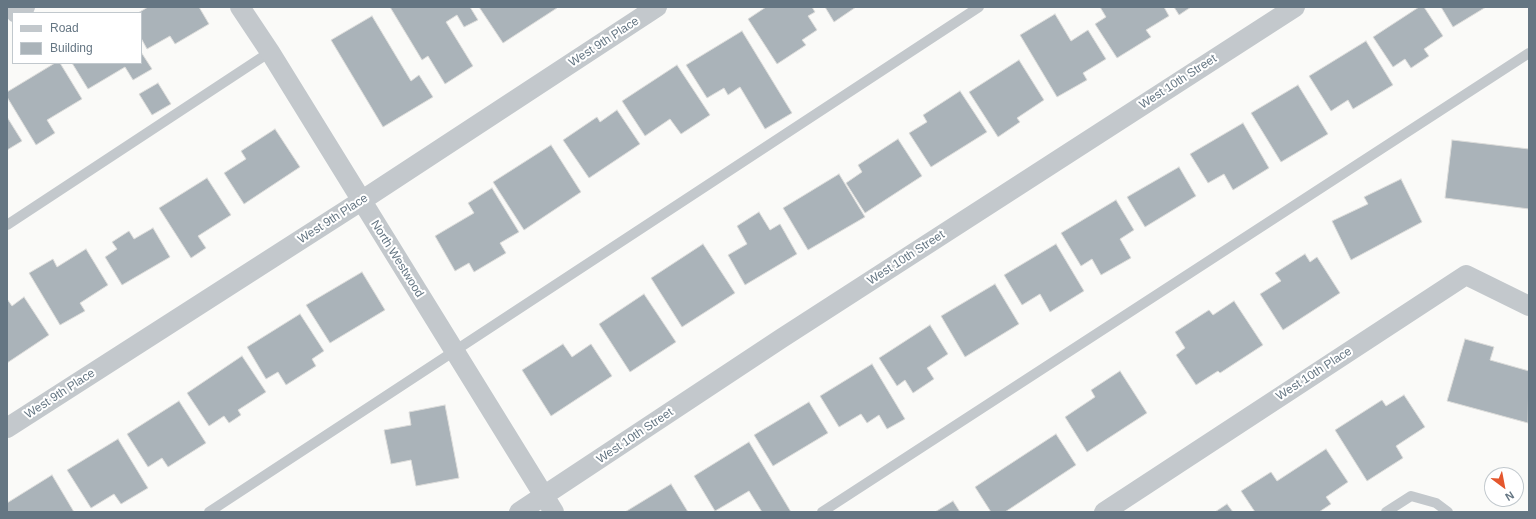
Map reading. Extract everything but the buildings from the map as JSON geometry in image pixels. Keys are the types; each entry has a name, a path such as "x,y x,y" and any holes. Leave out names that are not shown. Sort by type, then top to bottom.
{"street":[{"name":"North Westwood","path":"240,7 270,52 550,504"},
{"name":"West 9th Place","path":"7,428 361,201 657,7"},
{"name":"West 10th Street","path":"519,512 550,504 782,338 1295,7"},
{"name":"West 10th Place","path":"1104,512 1466,275 1529,306"}],"lane":[{"path":"209,512 979,7"},
{"path":"7,225 270,52"},
{"path":"822,512 1529,53"},
{"path":"1386,512 1411,496 1436,503 1448,512"}]}
